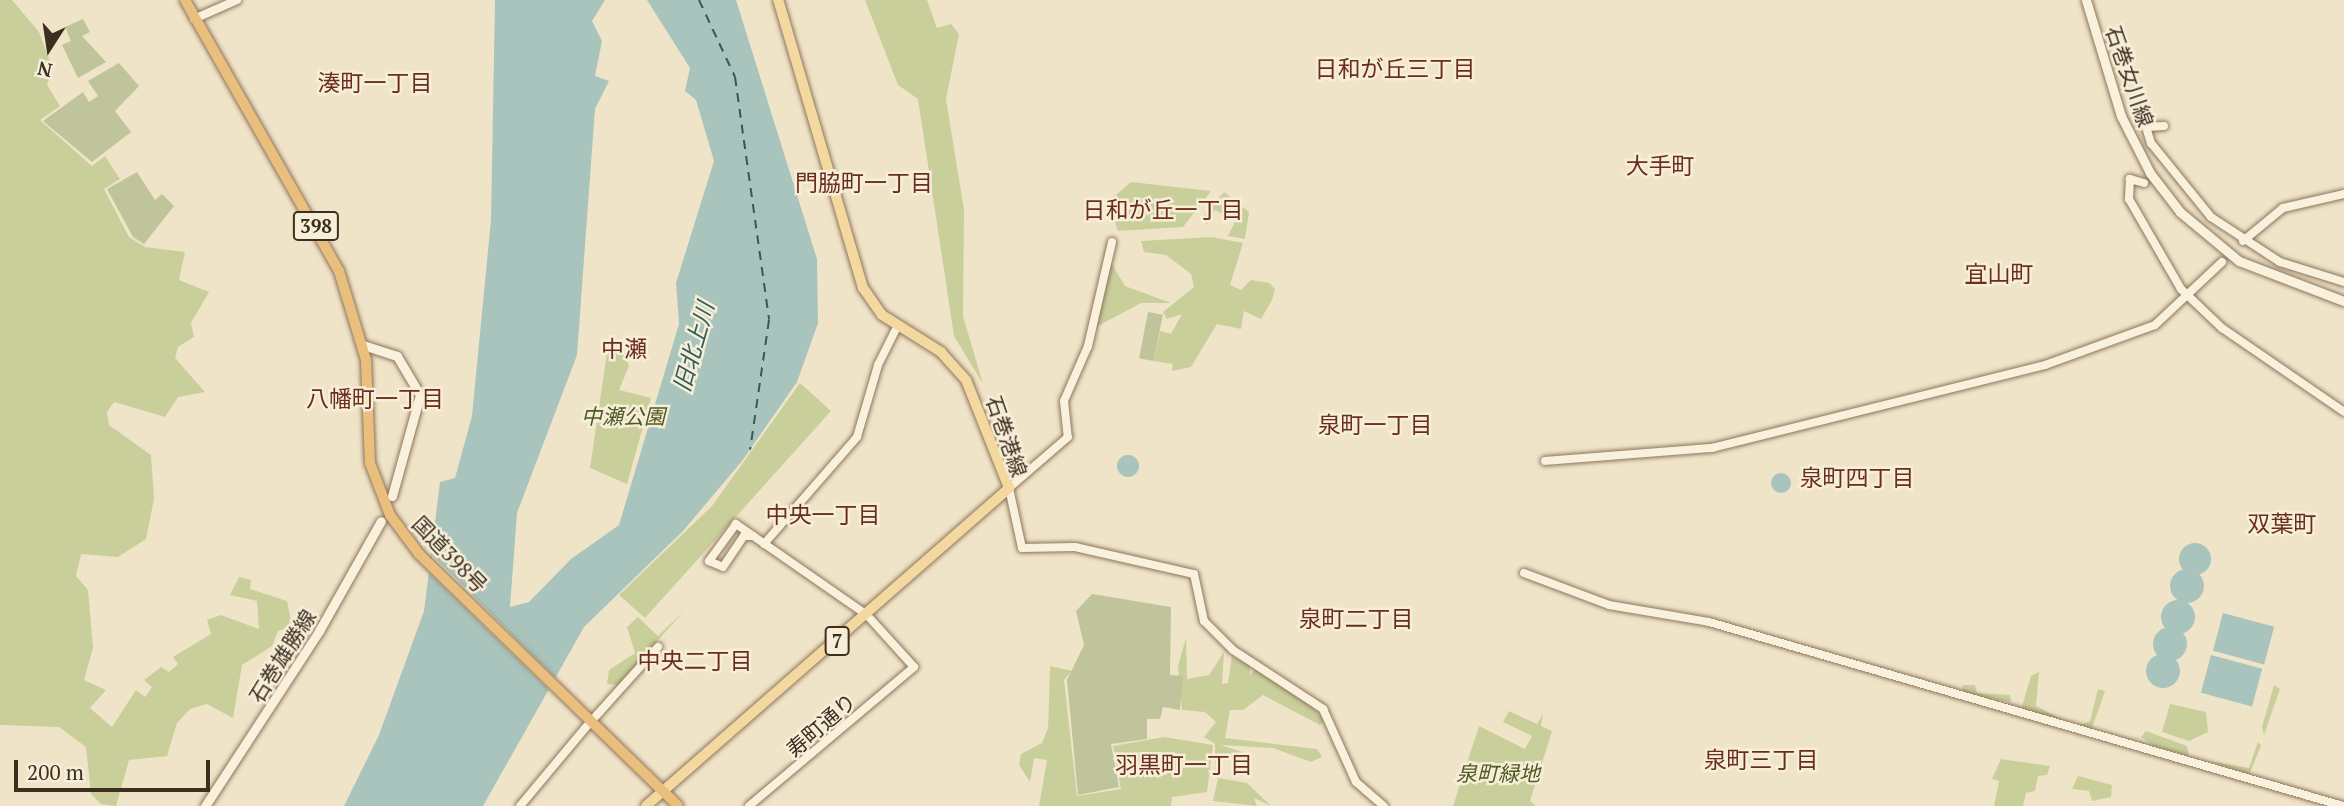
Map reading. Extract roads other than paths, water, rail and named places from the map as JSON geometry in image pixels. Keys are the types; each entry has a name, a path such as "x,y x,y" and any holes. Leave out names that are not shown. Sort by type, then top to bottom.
{"highway":[{"name":"国道398号","path":"185,0 325,241 363,345 373,477 390,515 419,554 678,806"}],"main road":[{"name":"石巻港線","path":"646,806 1009,488 965,380 942,352 898,326 874,306 860,279 778,0"},
{"name":"石巻女川線","path":"2086,0 2121,116 2150,173 2180,212 2239,261 2344,301"},
{"path":"363,345 397,356 420,395 392,496"},
{"name":"石巻雄勝線","path":"205,806 319,631 380,521"}],"street":[{"path":"194,19 237,0"},
{"path":"2164,126 2147,127 2156,152 2195,202 2243,241 2296,269 2344,282"},
{"path":"2144,183 2130,179 2129,199 2151,247 2188,297 2222,328 2344,412"},
{"path":"2243,241 2283,208 2344,194"},
{"path":"1112,242 1088,346 1064,401 1068,437 1009,488 1022,548 1075,547 1194,574 1204,621 1233,650 1317,702 1356,782 1384,806"},
{"path":"1545,461 1712,448 1907,401 2133,338 2188,297 2222,261"},
{"path":"764,544 857,437 878,365 898,326"},
{"path":"753,536 744,536 723,567 709,561 736,524 867,615"},
{"path":"1524,573 1609,605 1709,622 2343,806"},
{"name":"寿町通り","path":"749,806 914,667 867,615"},
{"path":"596,716 658,647"},
{"path":"520,806 587,726"}],"water":[{"name":"旧北上川","path":"495,0 605,0 592,21 602,41 595,76 609,81 595,109 577,355 517,513 510,607 529,602 571,559 619,525 679,324 676,283 714,161 696,100 685,91 690,68 647,0 736,0 817,259 818,323 797,382 742,461 683,531 584,627 483,806 344,806 379,735 424,611 440,482 455,478 472,416 491,220"},
{"path":"1128,455 1136,458 1139,466 1136,474 1128,477 1120,474 1117,466 1120,458"},
{"path":"1781,473 1788,476 1791,483 1788,490 1781,493 1774,490 1771,483 1774,476"},
{"path":"2195,543 2207,547 2211,559 2207,571 2195,575 2183,571 2179,559 2183,547"},
{"path":"2187,569 2199,574 2204,586 2199,598 2187,603 2175,598 2170,586 2175,574"},
{"path":"2178,600 2190,605 2195,617 2190,629 2178,634 2166,629 2161,617 2166,605"},
{"path":"2223,613 2274,627 2264,664 2213,651"},
{"path":"2170,627 2182,632 2187,644 2182,656 2170,661 2158,656 2153,644 2158,632"},
{"path":"2163,654 2175,659 2180,671 2175,683 2163,688 2151,683 2146,671 2151,659"},
{"path":"2211,655 2262,669 2252,706 2201,693"}],"district":[{"name":"日和が丘三丁目","path":"1395,69"},
{"name":"湊町一丁目","path":"375,83"},
{"name":"大手町","path":"1660,166"},
{"name":"門脇町一丁目","path":"864,183"},
{"name":"日和が丘一丁目","path":"1163,210"},
{"name":"宜山町","path":"1999,274"},
{"name":"中瀬","path":"624,349"},
{"name":"八幡町一丁目","path":"375,399"},
{"name":"泉町一丁目","path":"1375,425"},
{"name":"泉町四丁目","path":"1857,478"},
{"name":"中央一丁目","path":"823,515"},
{"name":"双葉町","path":"2282,524"},
{"name":"泉町二丁目","path":"1356,619"},
{"name":"中央二丁目","path":"695,661"},
{"name":"泉町三丁目","path":"1761,760"},
{"name":"羽黒町一丁目","path":"1184,765"}],"park label":[{"name":"中瀬公園","path":"623,416"},
{"name":"泉町緑地","path":"1498,773"}]}
